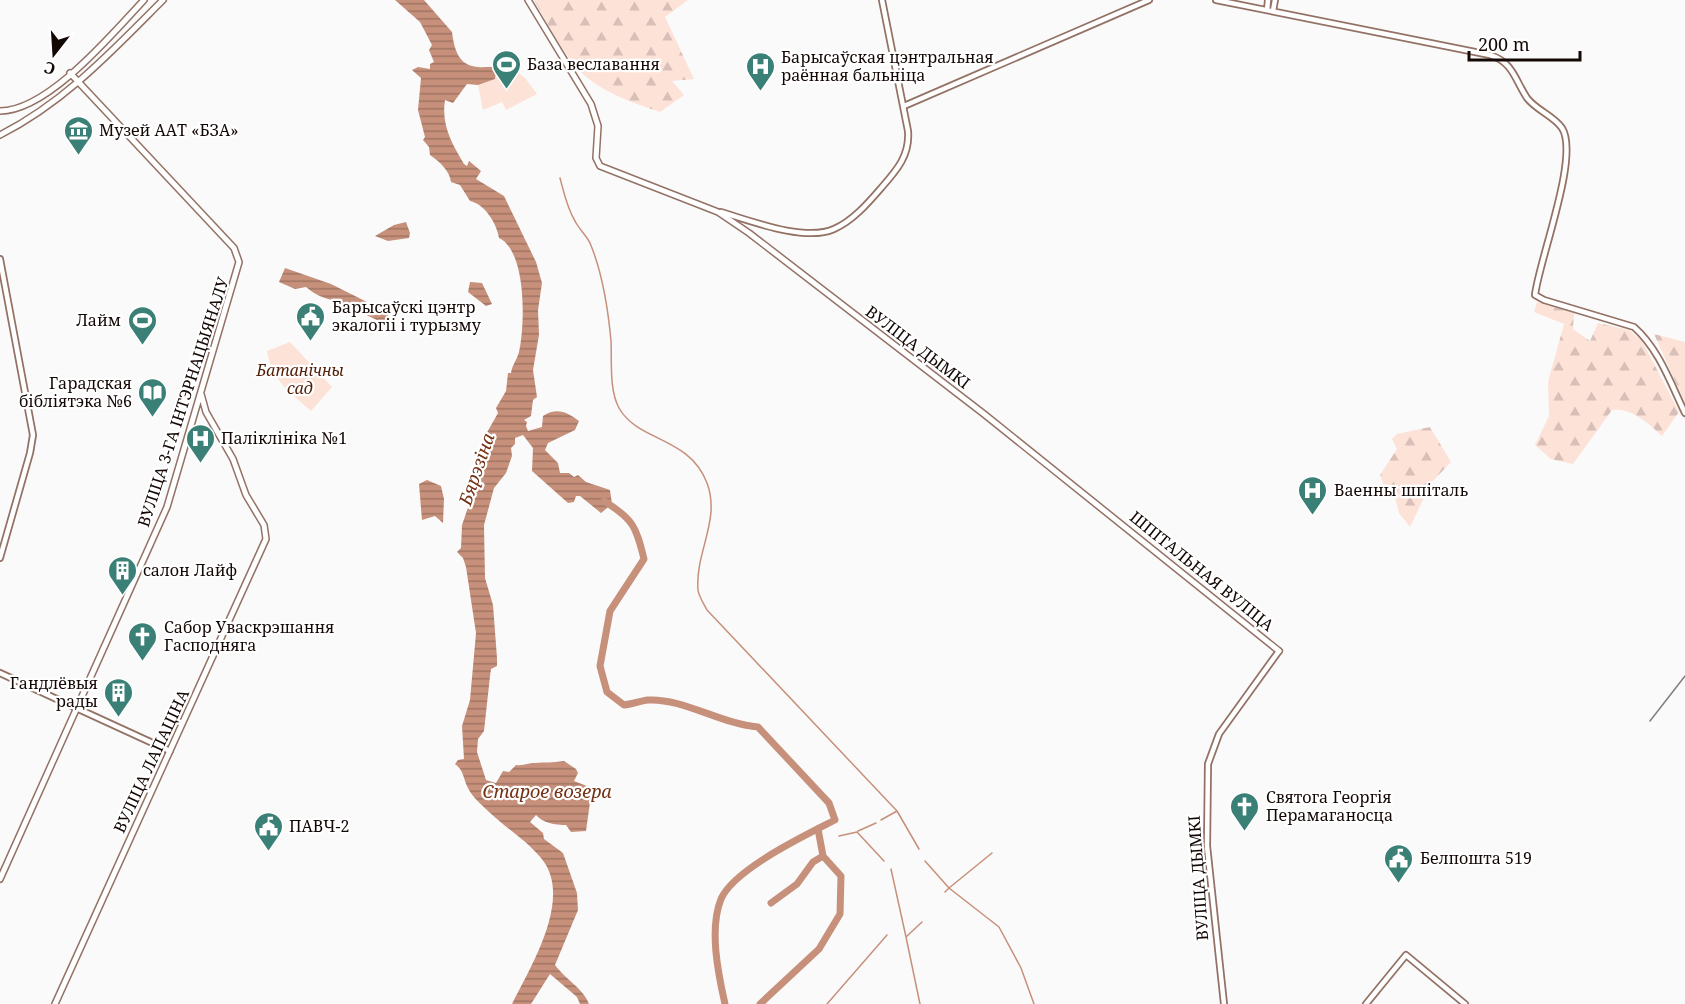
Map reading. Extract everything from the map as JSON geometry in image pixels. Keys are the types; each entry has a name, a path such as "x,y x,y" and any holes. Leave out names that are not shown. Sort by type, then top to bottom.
{"main road":[{"path":"0,111 27,106 70,73 94,53 144,0"},
{"path":"0,135 45,110 79,83 163,0"},
{"name":"ВУЛІЦА ДЫМКІ","path":"528,0 591,104 598,126 596,158 600,166 718,212 749,233 1070,483"},
{"name":"ВУЛІЦА 3-ГА ІНТЭРНАЦЫЯНАЛУ","path":"0,879 167,507 235,283 238,256 70,73"},
{"path":"194,416 198,412 206,412 201,393"},
{"name":"ВУЛІЦА ЛАПАЦІНА","path":"55,1004 263,547 266,529 246,495 233,459 206,412"},
{"name":"ШПІТАЛЬНАЯ ВУЛІЦА","path":"1070,483 1279,651"}],"street":[{"path":"718,212 812,233 830,231 846,223 878,192 904,158 909,141 882,0"},
{"path":"904,106 1149,0"},
{"path":"1216,0 1490,55 1510,65 1529,100 1562,127 1566,138 1565,163 1559,197 1535,295 1544,300 1634,327 1651,346 1685,413"},
{"path":"1267,10 1268,0"},
{"path":"1273,11 1275,0"},
{"path":"749,233 753,221"},
{"path":"0,259 33,435 0,558"},
{"name":"ШПІТАЛЬНАЯ ВУЛІЦА","path":"1211,750 1232,715 1279,651"},
{"path":"0,673 170,751"},
{"name":"ВУЛІЦА ДЫМКІ","path":"1211,750 1208,764 1207,846 1224,1004"},
{"path":"1366,1004 1406,955 1465,1004"}],"green space":[{"path":"534,0 688,0 665,17 694,79 672,81 684,95 660,112 616,95 595,83 577,68 559,44"},
{"name":"База веславання","path":"508,65 525,78 537,94 506,110 502,102 483,110 478,85 495,79 497,72"},
{"path":"1537,302 1574,313 1573,329 1590,341 1598,323 1629,330 1642,341 1679,412 1662,436 1633,414 1612,410 1573,464 1551,459 1535,445 1549,416 1548,382 1564,324 1534,312"},
{"path":"1654,334 1685,342 1685,403"},
{"name":"Батанічны сад","path":"290,342 332,387 311,411 283,385 269,361 267,351"},
{"path":"1430,427 1451,462 1431,483 1410,527 1399,513 1393,490 1384,486 1380,475 1397,449 1392,439 1397,434"}],"water":[{"path":"395,0 424,0 452,32 456,50 462,60 471,66 497,68 495,79 478,85 467,84 453,103 445,100 444,109 446,126 464,164 467,166 469,161 481,171 476,179 504,196 536,262 542,283 538,310 539,335 533,370 537,397 533,400 531,416 524,420 527,422 528,431 542,427 543,416 557,411 566,413 579,421 575,430 548,443 545,450 558,463 560,473 569,473 574,477 578,475 586,482 610,490 612,504 601,513 580,496 576,496 574,502 568,503 532,471 533,448 523,435 515,438 506,473 494,488 484,525 485,578 493,605 497,666 491,669 484,731 478,739 477,752 486,780 496,783 503,771 509,772 516,765 564,761 578,773 574,781 592,788 586,831 571,832 566,825 550,823 536,815 530,822 543,833 544,839 563,853 577,893 578,910 555,965 583,993 589,1004 580,1004 577,997 550,974 531,1004 512,1004 546,931 553,892 550,874 541,858 475,798 455,764 458,760 464,759 462,726 470,700 476,633 466,567 463,558 457,552 461,548 462,525 473,493 471,487 485,436 498,413 496,408 506,391 508,373 511,373 519,352 523,308 522,290 515,258 508,246 499,238 489,215 481,206 470,201 460,185 451,182 446,170 430,155 429,147 423,140 425,137 418,110 421,78 412,70 418,67 430,69 430,64 434,62 429,50 432,45 420,22"},
{"path":"406,222 410,233 409,238 388,241 375,236 394,225"},
{"path":"285,268 331,284 385,311 397,330 318,295 306,287 295,289 279,282"},
{"path":"470,282 482,283 492,304 486,306 468,292"},
{"path":"427,480 441,486 444,499 443,523 435,516 422,520 419,484"}],"waterway":[{"path":"560,178 570,211 590,243 602,279 610,329 612,384 619,408 627,419 638,427 688,456 699,468 707,483 711,497 711,510 698,576 699,595 707,610 897,811"},
{"path":"604,501 632,524 644,559 610,611 600,666 607,692 624,705 661,700 744,725 758,727 829,803 835,820 755,865 740,876 721,899 717,911 715,937 717,965 725,1004"},
{"path":"881,820 897,811 919,849"},
{"path":"858,831 876,823"},
{"path":"760,1004 819,949 840,914 841,876 823,856 818,829"},
{"path":"839,836 857,832 884,861"},
{"path":"992,853 949,888 999,927 1021,968 1034,1004"},
{"path":"771,903 797,884 813,862 823,856"},
{"path":"925,861 949,888 945,892"},
{"path":"891,869 906,937 922,922"},
{"path":"827,1004 887,935"},
{"path":"906,937 920,1004"}],"railway":[{"path":"1650,721 1685,676"}],"place":[{"name":"База веславання","path":"506,90"},
{"name":"Барысаўская цэнтральная раённая бальніца","path":"760,92"},
{"name":"Музей ААТ «БЗА»","path":"78,156"},
{"name":"Барысаўскі цэнтр экалогіі і турызму","path":"311,342"},
{"name":"Лайм","path":"142,346"},
{"name":"Гарадская бібліятэка №6","path":"153,418"},
{"name":"Паліклініка №1","path":"200,464"},
{"name":"Ваенны шпіталь","path":"1313,516"},
{"name":"салон Лайф","path":"122,596"},
{"name":"Сабор Уваскрэшання Гасподняга","path":"143,662"},
{"name":"Гандлёвыя рады","path":"119,718"},
{"name":"Святога Георгія Перамаганосца","path":"1245,832"},
{"name":"ПАВЧ-2","path":"268,852"},
{"name":"Белпошта 519","path":"1399,884"}],"water label":[{"name":"Бярэзіна","path":"476,469"},
{"name":"Старое возера","path":"547,791"}]}
